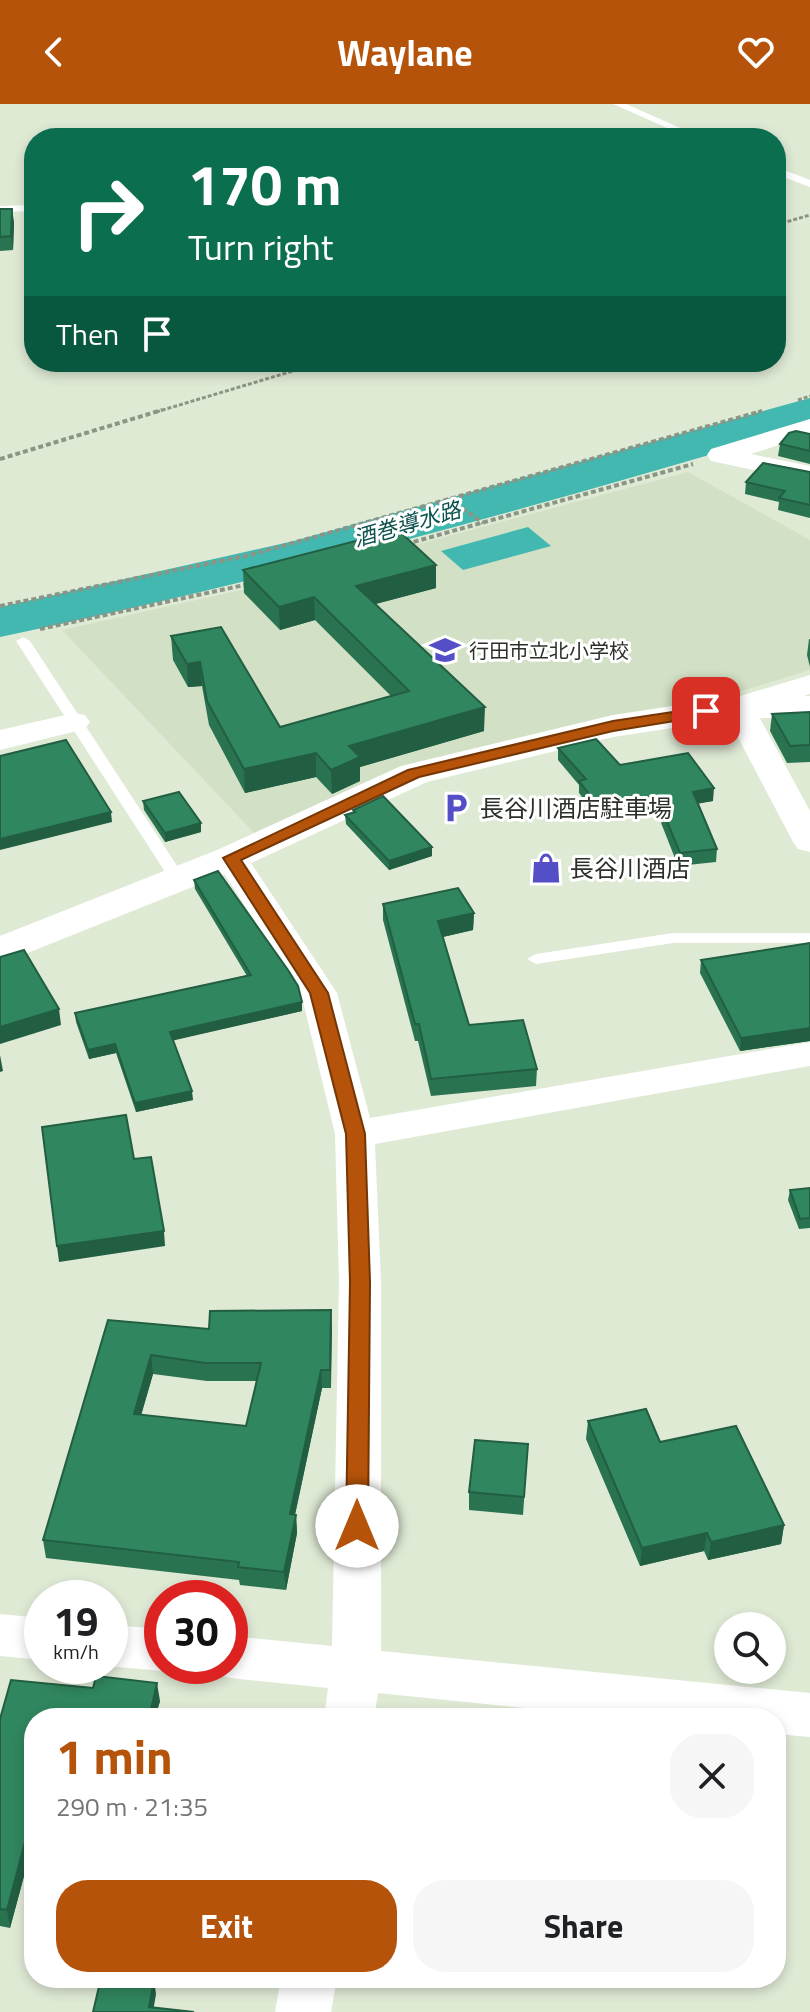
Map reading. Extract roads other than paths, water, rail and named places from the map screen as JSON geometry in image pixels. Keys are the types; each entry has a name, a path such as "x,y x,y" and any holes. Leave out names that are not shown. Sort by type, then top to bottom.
{"street":[{"path":"805,431 720,455 810,474"},
{"path":"738,707 810,684"},
{"path":"738,707 810,842"},
{"path":"0,951 231,858 414,774 613,726 738,707 810,707"},
{"path":"0,740 74,722"},
{"path":"231,858 319,993 355,1134 360,1282 356,1669 350,1708"},
{"path":"355,1134 810,1054"},
{"path":"0,1635 24,1637"},
{"path":"248,1659 741,1708"},
{"path":"786,1713 810,1715"},
{"path":"303,2012 307,1988"}],"lane":[{"path":"618,104 674,128"},
{"path":"786,174 810,184"},
{"path":"786,178 793,177"},
{"path":"0,209 24,208"},
{"path":"28,636 74,722 177,878"},
{"path":"536,959 673,938 810,938"}],"water":[{"path":"528,527 551,546 463,570 441,551"}],"waterway":[{"name":"酒巻導水路","path":"0,622 204,577 407,526 810,411"}],"place":[{"name":"行田市立北小学校","path":"445,650"},
{"name":"長谷川酒店駐車場","path":"456,808"},
{"name":"長谷川酒店","path":"546,868"}]}
